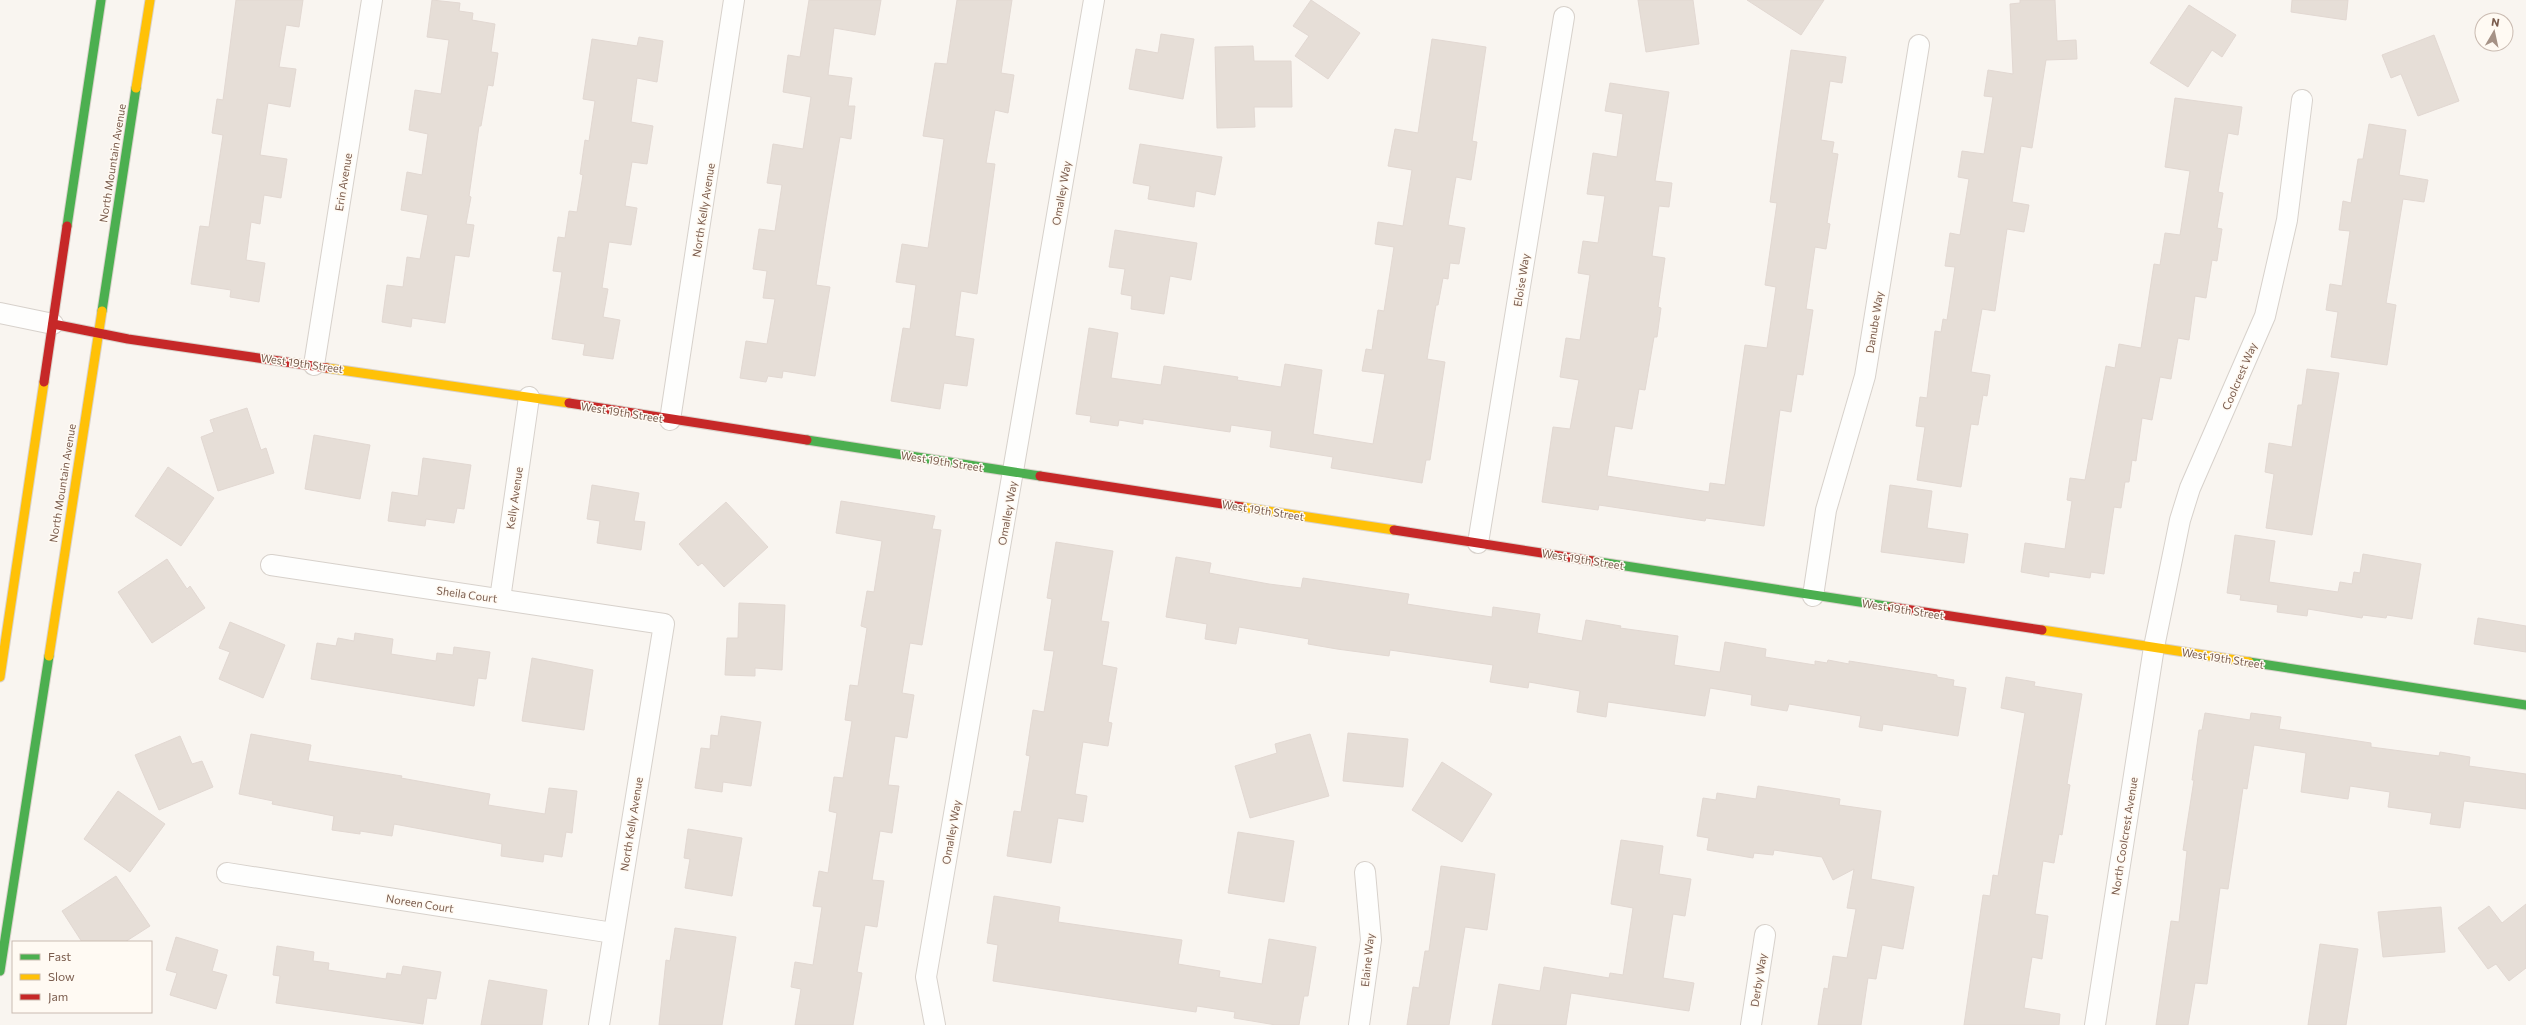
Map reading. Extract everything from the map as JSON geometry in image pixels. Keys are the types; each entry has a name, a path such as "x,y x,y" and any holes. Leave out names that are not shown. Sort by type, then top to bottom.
{"main road":[{"path":"0,677 101,0"},
{"name":"North Mountain Avenue","path":"0,971 97,334 150,0"},
{"name":"West 19th Street","path":"53,324 97,334 529,397 670,420 2526,705"}],"street":[{"name":"Erin Avenue","path":"314,365 372,0"},
{"name":"North Kelly Avenue","path":"670,420 734,0"},
{"name":"Omalley Way","path":"935,1025 926,977 1094,0"},
{"name":"Eloise Way","path":"1478,543 1564,17"},
{"name":"Danube Way","path":"1813,596 1826,510 1865,376 1919,45"},
{"name":"Coolcrest Way","path":"2154,647 2180,520 2190,488 2265,316 2287,220 2302,100"},
{"name":"West 19th Street","path":"0,313 53,324"},
{"name":"Kelly Avenue","path":"500,598 529,397"},
{"name":"Sheila Court","path":"270,565 500,598 664,624"},
{"name":"North Kelly Avenue","path":"599,1025 664,624"},
{"name":"North Coolcrest Avenue","path":"2095,1025 2154,647"},
{"name":"Elaine Way","path":"1359,1025 1371,940 1365,872"},
{"name":"Noreen Court","path":"227,873 613,933"},
{"name":"Derby Way","path":"1750,1025 1765,935"}],"building":[{"path":"236,0 303,0 299,27 286,25 279,67 296,69 290,107 268,103 260,155 287,159 281,198 264,195 260,224 251,222 246,260 265,263 259,302 230,297 231,290 191,284 200,226 209,227 223,135 212,133 217,99 223,100"},
{"path":"432,0 460,3 459,11 473,13 472,20 495,24 491,52 498,53 493,86 488,85 481,126 479,126 469,196 471,197 466,224 474,225 469,257 455,255 445,323 412,318 411,327 382,322 387,285 403,287 407,257 420,259 428,215 401,210 407,172 422,175 428,134 409,130 415,90 441,94 449,40 427,37"},
{"path":"809,0 881,0 875,35 834,28 828,75 852,78 848,106 855,106 851,139 840,137 816,285 830,287 815,376 783,371 782,378 768,376 766,382 740,378 746,341 767,344 775,299 763,298 767,271 753,269 759,229 775,231 782,185 767,183 773,144 803,149 811,97 783,92 788,55 800,57"},
{"path":"957,0 1012,0 1001,73 1014,75 1008,113 995,110 986,163 995,164 977,294 961,291 955,336 974,339 967,386 944,383 940,409 891,401 903,328 910,329 916,285 896,282 902,244 928,248 944,139 923,136 935,63 947,64"},
{"path":"1311,0 1360,33 1328,79 1295,56 1309,36 1293,26"},
{"path":"1638,0 1693,0 1699,44 1646,52"},
{"path":"1747,0 1824,0 1801,35"},
{"path":"2020,0 2055,0 2057,41 2076,40 2077,59 2046,60 2032,148 2021,146 2012,202 2029,205 2024,232 2007,229 1995,311 1982,309 1971,372 1990,375 1987,396 1983,395 1978,425 1971,424 1961,487 1917,480 1925,427 1916,426 1920,397 1927,398 1935,331 1941,332 1943,319 1947,320 1955,267 1945,266 1950,233 1960,235 1969,179 1958,177 1962,151 1984,154 1993,97 1984,96 1988,70 2013,74 2010,4 2020,3"},
{"path":"2292,0 2348,0 2346,20 2291,12"},
{"path":"2189,5 2236,35 2222,57 2212,50 2188,87 2150,63"},
{"path":"1161,34 1194,39 1183,99 1129,89 1136,49 1158,53"},
{"path":"2434,35 2459,101 2418,116 2401,74 2391,78 2382,55"},
{"path":"639,37 663,41 657,82 637,78 631,122 653,126 647,164 632,162 625,206 637,208 631,245 609,242 602,288 608,289 603,317 620,320 613,359 583,355 585,344 552,339 562,272 553,271 558,237 565,238 569,211 577,212 583,175 580,174 585,140 589,141 595,101 583,99 592,39 637,46"},
{"path":"1432,39 1486,47 1472,141 1477,142 1471,180 1456,177 1448,225 1465,228 1459,264 1450,263 1448,279 1443,278 1438,305 1436,305 1427,359 1445,362 1430,460 1426,460 1422,483 1331,468 1333,457 1270,447 1272,431 1231,425 1230,432 1143,419 1143,424 1119,420 1118,426 1090,422 1091,416 1076,414 1089,328 1118,333 1111,378 1161,385 1164,366 1238,377 1237,380 1281,387 1285,364 1322,370 1313,434 1373,444 1385,374 1362,371 1366,349 1372,350 1378,310 1384,311 1394,247 1375,244 1378,222 1403,226 1412,170 1388,166 1395,129 1418,133"},
{"path":"1253,46 1254,61 1291,61 1292,107 1254,107 1255,127 1217,128 1215,47"},
{"path":"1791,50 1846,57 1842,83 1830,81 1821,140 1834,142 1832,153 1838,154 1827,223 1830,224 1826,249 1815,247 1806,309 1813,310 1803,375 1797,374 1791,412 1780,410 1764,526 1706,518 1705,521 1599,505 1598,510 1542,502 1553,427 1570,429 1579,380 1560,377 1566,338 1580,340 1590,275 1578,273 1583,241 1598,243 1605,196 1587,194 1593,153 1617,157 1623,114 1605,111 1610,83 1669,92 1655,181 1672,183 1669,207 1659,206 1652,256 1665,258 1658,307 1661,308 1657,337 1654,337 1645,390 1639,389 1632,429 1615,426 1607,476 1709,492 1710,483 1725,485 1745,345 1767,348 1776,287 1765,285 1777,203 1770,202"},
{"path":"2175,98 2242,107 2238,135 2228,133 2218,192 2223,193 2217,228 2222,229 2217,261 2212,260 2206,298 2195,296 2189,340 2178,338 2171,379 2160,377 2152,420 2142,418 2136,461 2132,460 2129,482 2125,482 2121,508 2114,507 2104,574 2091,572 2090,578 2049,572 2049,577 2021,572 2025,543 2065,549 2072,501 2067,500 2070,478 2085,480 2106,366 2115,368 2119,344 2141,348 2154,264 2160,265 2165,233 2180,235 2190,171 2165,167"},
{"path":"2369,124 2406,130 2399,175 2428,180 2424,202 2403,199 2386,303 2396,305 2387,365 2331,357 2338,312 2326,310 2330,284 2342,286 2350,231 2339,230 2343,201 2351,203 2358,159 2363,159"},
{"path":"1140,144 1222,157 1215,195 1196,191 1194,207 1148,199 1150,186 1133,183"},
{"path":"1115,230 1197,243 1191,280 1170,276 1164,314 1131,309 1132,296 1121,294 1125,269 1109,267"},
{"path":"2307,369 2339,373 2312,535 2266,528 2274,474 2265,472 2269,443 2292,447 2298,405 2302,405"},
{"path":"247,408 261,450 266,448 274,473 218,491 201,437 214,432 210,420"},
{"path":"314,435 370,445 360,499 305,489"},
{"path":"423,458 471,465 464,509 457,508 454,523 426,519 425,526 388,521 392,492 418,496"},
{"path":"168,467 214,498 181,546 135,516"},
{"path":"592,485 639,493 634,521 645,522 641,550 597,543 600,521 587,519"},
{"path":"1890,485 1932,491 1927,528 1968,534 1964,563 1881,552"},
{"path":"841,501 935,516 932,529 941,530 922,645 910,643 902,693 914,695 907,738 895,736 888,785 899,786 892,833 880,831 872,880 884,881 877,927 865,925 857,972 862,973 853,1025 795,1025 801,989 791,987 795,962 813,965 822,907 813,906 819,871 828,873 837,813 829,811 834,777 843,778 852,721 845,720 850,685 858,686 867,628 861,626 867,591 874,592 882,541 836,533"},
{"path":"726,502 768,547 724,587 702,563 698,566 679,544"},
{"path":"2235,535 2275,541 2269,582 2338,592 2340,582 2352,584 2354,572 2360,573 2363,554 2421,564 2412,619 2387,615 2386,618 2363,615 2362,618 2308,609 2307,616 2277,612 2278,605 2240,600 2241,595 2227,593"},
{"path":"1056,542 1113,551 1101,621 1109,622 1102,665 1117,668 1108,722 1112,723 1108,746 1083,742 1075,794 1087,796 1083,822 1058,818 1051,863 1007,856 1014,811 1021,812 1030,756 1026,755 1033,710 1044,712 1054,651 1044,650 1052,599 1047,598"},
{"path":"1176,557 1211,563 1209,573 1269,584 1301,588 1303,578 1409,594 1407,604 1458,612 1492,617 1493,607 1540,614 1537,633 1582,641 1586,620 1621,626 1620,628 1678,636 1674,665 1720,672 1725,642 1766,649 1765,657 1815,665 1815,661 1827,663 1828,660 1849,664 1849,661 1937,675 1937,677 1954,680 1953,686 1966,688 1958,736 1883,724 1882,731 1859,727 1861,716 1789,704 1787,711 1751,705 1752,695 1710,688 1705,716 1608,702 1606,717 1577,712 1580,691 1529,682 1528,688 1490,682 1493,665 1390,650 1389,656 1337,649 1308,644 1309,639 1239,627 1236,644 1205,639 1207,624 1166,617"},
{"path":"167,559 187,589 190,586 205,608 152,643 118,592"},
{"path":"739,603 785,605 782,670 755,668 755,676 725,675 727,638 738,638"},
{"path":"2478,618 2526,626 2526,652 2474,644"},
{"path":"230,622 285,645 263,698 219,679 230,652 219,648"},
{"path":"355,633 393,639 391,654 436,661 437,653 453,655 454,647 490,652 486,679 478,678 474,706 311,679 317,643 336,646 338,638 354,641"},
{"path":"532,658 593,670 584,730 522,721"},
{"path":"2006,677 2035,682 2034,686 2082,694 2067,784 2070,785 2062,835 2059,834 2054,863 2043,861 2035,914 2048,916 2042,959 2032,957 2024,1008 2060,1014 2059,1025 1964,1025 1983,895 1990,896 1993,875 1998,876 2025,713 2001,708"},
{"path":"2205,713 2250,720 2251,713 2281,717 2279,729 2371,743 2371,747 2439,756 2440,752 2470,757 2469,766 2526,774 2526,809 2464,801 2460,828 2430,824 2432,813 2388,807 2390,792 2350,786 2348,799 2301,792 2306,753 2254,745 2247,789 2243,788 2228,889 2220,888 2207,984 2195,983 2188,1025 2156,1025 2171,921 2179,922 2187,851 2183,850 2194,780 2192,780 2199,730 2202,730"},
{"path":"721,716 761,722 751,786 723,782 722,792 695,788 701,748 710,749 711,735 718,736"},
{"path":"1348,733 1408,739 1403,787 1343,781"},
{"path":"251,734 311,745 308,761 402,776 401,778 490,794 488,805 545,814 549,788 577,791 572,833 566,832 562,857 544,854 543,862 501,856 502,844 394,824 392,836 360,831 360,834 332,830 334,816 272,804 273,801 239,794"},
{"path":"1310,734 1329,796 1250,818 1235,766 1277,753 1275,744"},
{"path":"180,736 192,764 202,761 213,787 159,810 135,755"},
{"path":"1442,762 1492,794 1462,842 1412,810"},
{"path":"1758,786 1840,799 1839,805 1881,811 1871,879 1914,887 1903,949 1882,945 1876,979 1868,978 1861,1025 1818,1025 1824,988 1828,989 1833,956 1847,958 1856,909 1847,908 1854,869 1833,880 1822,857 1774,850 1773,855 1754,853 1753,858 1707,850 1709,838 1697,836 1703,798 1716,800 1717,793 1756,799"},
{"path":"118,791 165,824 130,872 84,839"},
{"path":"688,829 742,838 732,896 685,888 690,859 684,858"},
{"path":"1238,832 1294,841 1284,902 1228,893"},
{"path":"1621,840 1663,846 1659,874 1691,879 1685,916 1673,914 1663,978 1694,983 1689,1011 1571,993 1566,1025 1492,1025 1499,984 1540,991 1544,967 1609,978 1610,973 1623,975 1633,908 1611,904"},
{"path":"1441,866 1495,874 1487,930 1465,927 1449,1025 1407,1025 1413,987 1419,988 1425,951 1429,951"},
{"path":"116,876 150,926 127,941 81,941 62,911"},
{"path":"994,896 1060,907 1058,922 1182,940 1178,964 1220,971 1219,977 1262,984 1269,939 1316,947 1308,996 1304,996 1299,1025 1276,1025 1234,1018 1235,1012 1197,1006 1196,1012 993,981 998,945 987,943"},
{"path":"2526,904 2526,968 2509,981 2496,964 2488,969 2458,928 2489,906 2502,923"},
{"path":"2441,907 2445,952 2383,957 2378,912"},
{"path":"675,928 736,937 722,1025 659,1025 666,960 670,961"},
{"path":"176,937 218,950 212,971 227,975 216,1009 170,995 177,973 166,970"},
{"path":"2320,944 2358,949 2346,1025 2308,1025"},
{"path":"277,946 314,952 313,961 329,963 328,970 386,979 387,973 401,975 403,966 441,972 436,999 427,998 423,1024 276,1003 280,976 273,975"},
{"path":"489,980 547,990 542,1025 481,1025"}],"traffic: fast":[{"path":"67,226 101,0"},
{"path":"102,311 136,88"},
{"path":"807,440 1040,476"},
{"path":"1593,561 1892,607"},
{"path":"0,971 49,656"},
{"path":"2249,662 2526,705"}],"traffic: slow":[{"path":"136,88 150,0"},
{"path":"49,656 102,311"},
{"path":"327,368 569,403"},
{"path":"0,677 44,382"},
{"path":"1242,507 1394,530"},
{"path":"2042,630 2249,662"}],"traffic: jam":[{"path":"44,382 67,226"},
{"path":"53,324 128,339 327,368"},
{"path":"569,403 807,440"},
{"path":"1040,476 1242,507"},
{"path":"1394,530 1593,561"},
{"path":"1892,607 2042,630"}]}
